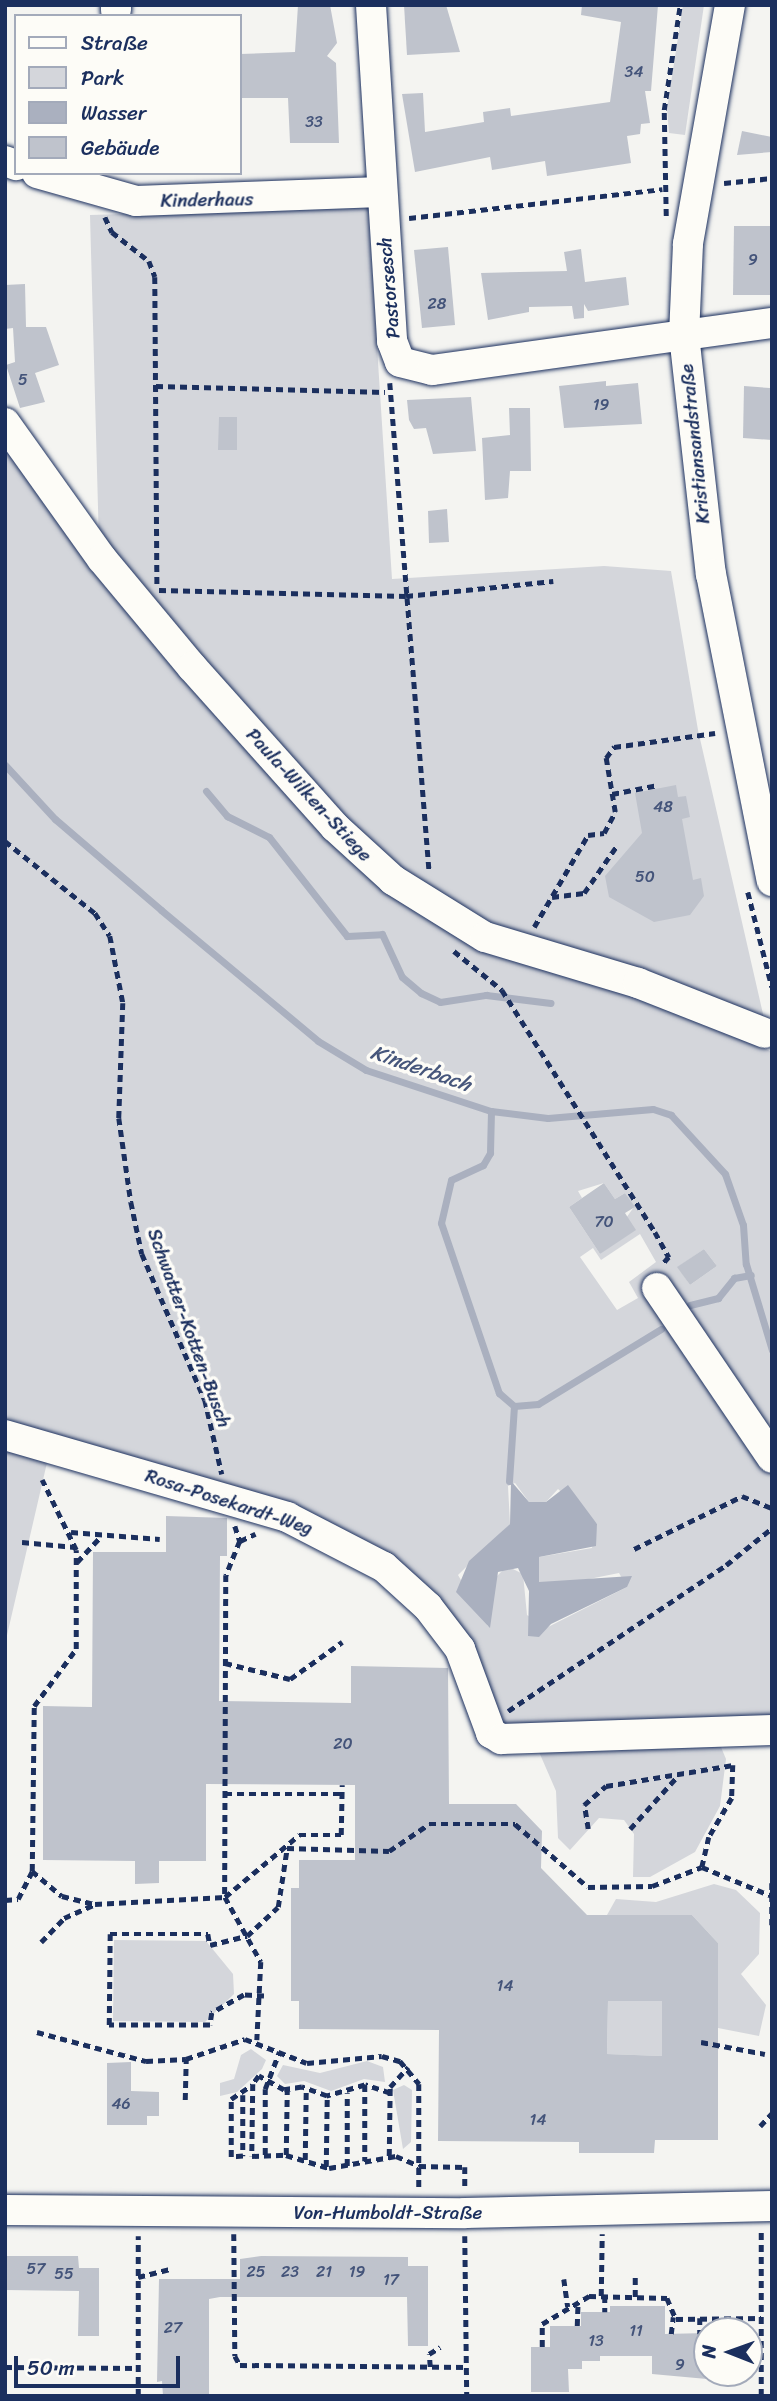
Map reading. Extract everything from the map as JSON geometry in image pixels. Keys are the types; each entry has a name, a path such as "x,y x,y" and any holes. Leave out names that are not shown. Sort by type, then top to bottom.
{"street":[{"name":"Pastorsesch","path":"371,5 392,341 400,362 432,370 772,323"},
{"name":"Kristiansandstraße","path":"730,5 712,188 684,335 711,574 772,881"},
{"name":"Kinderhaus","path":"43,175 97,193 180,203 382,207"},
{"name":"Paula-Wilken-Stiege","path":"5,422 158,626 335,827 427,904 525,950 638,983 765,1033"},
{"path":"657,1288 772,1458"},
{"name":"Rosa-Posekardt-Weg","path":"5,1435 225,1497 326,1534 408,1586 460,1649 491,1733 501,1739 772,1730"},
{"name":"Von-Humboldt-Straße","path":"5,2210 138,2214 465,2213 766,2206"}],"path":[{"path":"382,207 662,189 664,110 680,5"},
{"path":"712,188 723,171"},
{"path":"712,188 772,178"},
{"path":"97,193 112,232 153,267 158,626"},
{"path":"400,362 385,392 406,596 427,904"},
{"path":"156,386 385,392"},
{"path":"158,590 406,596 553,581"},
{"path":"525,950 551,897 588,835 604,833 615,812 606,758 614,747 715,733"},
{"path":"612,794 658,785"},
{"name":"Schwatter-Kotten-Busch","path":"5,841 95,912 110,936 122,1003 119,1118 131,1202 142,1254 205,1400 225,1497 240,1541 226,1575 225,1897"},
{"path":"551,897 584,893 616,846"},
{"path":"502,990 669,1257 656,1271 657,1288"},
{"path":"5,1900 18,1899 32,1871 32,1716 76,1648 75,1548 70,1532 43,1480"},
{"path":"634,1549 742,1496 772,1508"},
{"path":"509,1710 726,1565 772,1528"},
{"path":"70,1532 99,1538 160,1539"},
{"path":"77,1563 99,1538"},
{"path":"22,1542 75,1548"},
{"path":"225,1663 290,1679 342,1642"},
{"path":"588,1829 584,1805 598,1790 733,1765 732,1798 709,1837 702,1867"},
{"path":"630,1829 678,1776"},
{"path":"32,1871 62,1896 95,1904 225,1897 288,1848 299,1835 341,1835 342,1785"},
{"path":"225,1794 342,1794"},
{"path":"288,1848 389,1851 429,1824 514,1824 588,1887 652,1886 702,1867 767,1891 772,1896"},
{"path":"264,1996 244,1995 212,2013 210,2025 109,2025 110,1934 208,1934 210,1945 247,1936 278,1907 288,1848"},
{"path":"772,1883 767,1891 772,1925"},
{"path":"225,1897 261,1962 264,1996 257,2040"},
{"path":"41,1942 64,1918 95,1904"},
{"path":"37,2032 146,2061 186,2059 257,2040 279,2052 321,2063 382,2056 408,2067 419,2084 419,2213"},
{"path":"701,2042 765,2054"},
{"path":"265,2155 267,2078 279,2052"},
{"path":"185,2100 186,2059"},
{"path":"389,2156 390,2093 408,2067"},
{"path":"243,2095 243,2156 231,2157 231,2099 243,2095 253,2084 267,2078"},
{"path":"267,2078 287,2089 306,2088 327,2096 347,2093 365,2085 390,2093"},
{"path":"253,2084 252,2155 286,2155 326,2167 346,2166 389,2156 419,2165 465,2168 467,2396"},
{"path":"365,2085 365,2161"},
{"path":"305,2160 306,2088"},
{"path":"286,2155 287,2089"},
{"path":"346,2166 347,2093"},
{"path":"326,2167 327,2096"},
{"path":"760,2126 772,2113"},
{"path":"761,2317 766,2206"},
{"path":"602,2209 605,2312"},
{"path":"234,2213 234,2356 240,2365 467,2367"},
{"path":"138,2214 138,2396"},
{"path":"138,2277 169,2269"},
{"path":"635,2274 635,2297"},
{"path":"564,2279 568,2308"},
{"path":"542,2347 542,2324 578,2302 603,2296 667,2298 673,2317 671,2334"},
{"path":"577,2326 578,2302"},
{"path":"673,2317 693,2318"},
{"path":"430,2367 429,2354 440,2347"},
{"path":"5,2367 138,2368"}],"green space":[{"path":"683,5 704,5 685,135 669,133 667,109"},
{"path":"368,207 392,579 604,566 671,571 698,730 766,1027 515,936 378,860 99,544 90,215"},
{"path":"5,432 373,878 418,914 486,946 698,1015 772,1052 772,1737 718,1740 726,1759 720,1806 695,1852 650,1877 633,1877 634,1834 624,1820 599,1818 570,1850 558,1838 556,1791 536,1745 501,1745 434,1624 329,1543 49,1454 5,1644","holes":["604,1183 615,1199 625,1193 634,1207 600,1254 569,1207 582,1198 578,1191","640,1234 656,1262 629,1282 638,1298 617,1310 580,1257 593,1248 601,1260","704,1249 717,1266 690,1285 678,1267","515,1483 529,1502 546,1502 558,1489 597,1524 592,1548 539,1557 539,1582 559,1585 619,1573 627,1587 546,1628 527,1615 523,1574 507,1566 496,1577 488,1626 458,1575 510,1524 508,1486"]},
{"path":"714,1884 736,1890 760,1913 759,1954 741,1974 766,2005 759,2036 718,2028 718,1943 692,1915 607,1915 616,1899 656,1902"},
{"path":"114,1940 206,1941 233,1974 234,1994 205,2022 113,2021"},
{"path":"608,2001 662,2001 662,2056 607,2054"},
{"path":"251,2049 266,2060 262,2069 237,2092 220,2096 220,2083 234,2079 241,2055"},
{"path":"367,2061 383,2067 385,2082 364,2079 331,2091 304,2081 285,2084 277,2076 283,2065 320,2073"},
{"path":"404,2085 412,2090 411,2142 403,2149 393,2090"}],"water":[{"path":"511,1481 529,1502 546,1502 568,1485 597,1524 596,1546 539,1557 539,1582 632,1576 627,1587 551,1624 539,1637 528,1636 529,1591 518,1568 498,1572 490,1628 456,1592 469,1561 510,1524"}],"building":[{"path":"298,5 330,5 337,43 327,56 336,63 339,143 290,143 288,98 242,98 242,54 295,52"},
{"path":"404,5 446,5 460,52 407,55"},
{"path":"582,5 658,5 651,91 645,91 650,123 641,124 640,134 627,136 631,163 547,176 545,161 492,170 490,157 415,172 402,94 423,93 425,132 484,122 483,112 510,108 511,116 610,102 621,22 581,15"},
{"path":"742,131 772,137 772,152 737,155"},
{"path":"734,226 772,226 772,295 733,295"},
{"path":"448,247 455,325 422,328 414,250"},
{"path":"581,249 585,282 626,277 629,305 588,311 584,304 584,318 574,319 572,306 529,307 529,312 488,320 481,273 567,271 564,252"},
{"path":"25,284 26,327 46,327 59,365 35,373 45,402 20,408 6,365 15,362 13,328 5,329 5,285"},
{"path":"606,381 606,386 638,383 642,424 564,428 559,386"},
{"path":"744,386 770,388 772,440 743,438"},
{"path":"471,397 476,451 433,454 426,428 414,429 409,420 407,400"},
{"path":"509,408 530,408 531,471 510,471 508,498 485,500 482,438 510,435"},
{"path":"219,417 237,417 237,450 218,450"},
{"path":"447,509 449,542 429,543 428,511"},
{"path":"676,785 678,797 686,796 690,817 682,819 693,880 701,878 704,896 690,915 654,922 609,897 605,876 642,833 635,793"},
{"path":"604,1183 615,1199 625,1193 635,1207 625,1213 636,1230 600,1254 569,1207"},
{"path":"704,1249 717,1266 690,1285 677,1267"},
{"path":"166,1516 227,1518 227,1556 220,1556 219,1701 351,1703 351,1666 448,1668 449,1804 516,1804 542,1831 541,1868 587,1915 692,1915 718,1943 718,2140 655,2140 654,2153 579,2153 579,2142 438,2141 439,2030 299,2029 299,2001 291,2001 291,1888 299,1888 299,1860 355,1860 355,1785 206,1784 206,1861 159,1861 159,1883 135,1884 135,1861 43,1860 43,1706 92,1707 93,1552 166,1552","holes":["608,2001 662,2001 662,2056 607,2054"]},
{"path":"131,2062 131,2091 159,2092 159,2116 147,2116 147,2125 107,2125 107,2063"},
{"path":"5,2256 78,2256 79,2268 99,2268 99,2336 78,2336 79,2291 5,2290"},
{"path":"261,2256 408,2257 408,2266 428,2266 428,2346 408,2346 407,2297 209,2299 209,2396 163,2396 162,2381 157,2382 159,2279 240,2279 240,2259"},
{"path":"610,2306 665,2306 665,2334 693,2333 693,2378 652,2374 652,2356 600,2356 600,2361 582,2361 582,2369 568,2369 569,2392 531,2392 531,2347 550,2347 550,2326 581,2326 581,2312 610,2312"}],"waterway":[{"name":"Kinderbach","path":"5,765 55,819 161,910 318,1041 366,1070 491,1111 548,1118 653,1109 671,1115 725,1174 743,1225 746,1264 772,1350"},
{"path":"206,791 227,816 269,837 347,936 382,934 402,977 421,993 440,1002 486,995 551,1003"},
{"path":"491,1111 490,1153 483,1165 451,1180 441,1223 499,1393 514,1406 538,1404 661,1329"},
{"path":"690,1305 718,1298 734,1278 751,1275"},
{"path":"509,1481 514,1406"}]}
